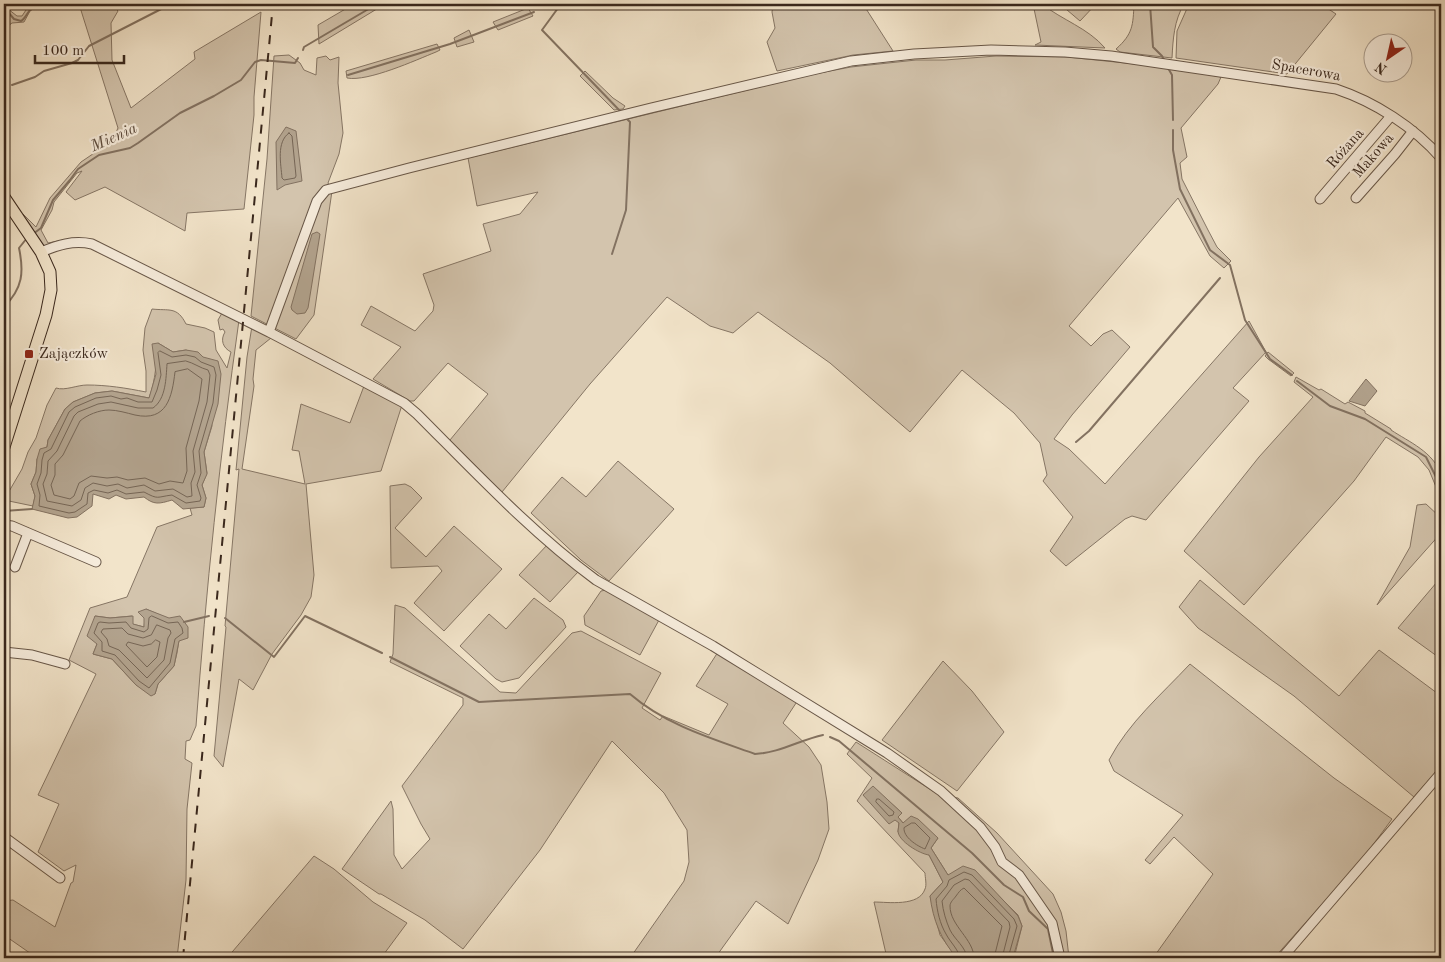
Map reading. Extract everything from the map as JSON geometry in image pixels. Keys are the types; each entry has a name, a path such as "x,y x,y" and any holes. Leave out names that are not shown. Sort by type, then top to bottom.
{"main road":[{"path":"4,196 40,252 50,272 49,303 4,448"}],"street":[{"name":"Spacerowa","path":"269,332 317,201 326,190 623,115 852,61 914,54 991,50 1065,52 1159,62 1336,89 1356,96 1391,116 1425,140 1441,158"},
{"name":"Różana","path":"1320,198 1391,116"},
{"name":"Makowa","path":"1356,198 1413,131"},
{"path":"40,252 71,242 92,244 269,332 404,403 500,498 596,580 738,660 887,753 941,791 980,827 995,847 1002,862 1019,875 1052,923 1060,958"},
{"path":"4,525 28,533 96,562"},
{"path":"15,567 28,533"},
{"path":"4,652 32,655 65,664"},
{"path":"1282,958 1441,773"},
{"path":"4,837 60,878"}],"shaded area":[{"path":"30,4 41,4 30,11 24,22 12,23 4,29 4,9 8,9 17,16 22,16"},
{"path":"79,4 112,4 118,11 111,23 112,60 131,108 195,59 194,52 261,12 254,115 244,209 187,213 185,231 105,187 75,200 66,192 82,171 77,173 54,202 52,210 41,230 48,243 63,240 64,243 41,247 20,217 23,214 36,227 50,198 81,162 112,141 118,128"},
{"path":"354,4 385,4 319,44 318,25"},
{"path":"773,4 863,4 893,51 853,55 777,71 767,42 775,28 772,12"},
{"path":"1033,4 1042,4 1091,35 1105,48 1035,45 1041,42"},
{"path":"1060,4 1096,4 1080,21"},
{"path":"1134,4 1184,4 1176,24 1172,58 1120,52 1116,49 1126,39 1131,29"},
{"path":"1189,4 1321,4 1336,14 1287,74 1176,58 1177,31"},
{"path":"528,8 533,16 498,30 493,22"},
{"path":"469,30 474,42 457,47 454,38"},
{"path":"437,44 440,50 405,65 367,77 347,78 346,71"},
{"path":"289,55 300,63 304,70 316,75 317,58 326,56 330,60 339,57 338,83 343,133 339,154 328,183 332,191 314,315 296,339 251,316 267,159 274,56"},
{"path":"996,56 1067,57 1174,68 1221,77 1218,84 1181,128 1187,157 1180,163 1182,179 1208,230 1217,247 1231,261 1224,268 1210,256 1178,198 1069,326 1091,346 1103,334 1112,330 1130,347 1054,439 1069,449 1105,484 1249,321 1266,352 1233,388 1249,401 1146,520 1132,516 1125,519 1066,566 1050,551 1073,517 1043,481 1047,475 1040,443 1014,413 962,370 910,432 830,363 758,312 733,333 710,326 667,297 590,384 502,492 450,440 488,394 448,363 414,401 410,401 373,379 401,347 361,325 371,306 415,331 433,311 434,305 423,274 491,251 483,224 520,214 538,192 477,206 468,158 809,75 851,67 916,60"},
{"path":"585,71 613,98 625,106 623,109 614,110 580,76"},
{"path":"152,309 176,312 183,318 186,324 214,332 216,350 227,368 231,352 223,344 225,332 223,329 220,330 218,320 222,313 239,320 214,523 196,726 190,740 186,741 185,759 192,763 187,809 186,880 177,958 37,958 4,935 4,901 13,900 55,927 73,882 76,865 64,871 38,852 59,804 38,795 96,674 69,660 90,608 127,597 157,527 192,515 190,508 204,507 206,498 202,485 207,473 204,452 212,426 203,357 186,350 173,352 158,343 154,378 149,398 112,391 95,393 73,402 65,409 48,440 47,447 37,459 36,472 31,484 35,496 33,506 4,500 22,469 28,452 36,438 47,405 56,388 63,389 94,385 146,392 143,350 145,328","holes":["146,609 169,619 179,640 177,653 174,666 158,684 155,694 136,685 112,659 93,654 97,644 95,616 110,618 132,616 132,624 144,627"]},
{"path":"252,326 271,338 256,350 254,386 242,469 305,484 299,451 292,450 301,404 350,423 364,386 402,405 381,471 306,484 314,575 311,597 301,615 272,654 253,690 239,679 223,767 214,756 239,469 236,470 247,357"},
{"path":"1268,352 1294,373 1291,376 1268,359 1265,356"},
{"path":"1296,377 1319,390 1321,389 1345,404 1348,402 1365,411 1365,413 1427,454 1438,467 1441,475 1441,499 1429,470 1418,457 1386,437 1354,481 1244,605 1184,551 1259,457 1313,397 1294,382"},
{"path":"618,461 674,509 609,581 581,560 531,513 562,477 586,497"},
{"path":"405,484 422,498 395,528 426,557 454,526 502,569 444,631 414,603 442,571 438,566 391,568 390,486"},
{"path":"1426,504 1440,517 1441,533 1377,605 1410,547 1417,505"},
{"path":"548,544 578,572 550,602 519,575"},
{"path":"1200,580 1339,696 1379,650 1441,696 1441,766 1414,797 1294,696 1198,628 1179,607"},
{"path":"1437,582 1441,586 1441,659 1398,628"},
{"path":"606,590 659,620 640,655 585,625 584,616 601,591"},
{"path":"534,598 563,620 566,627 519,678 502,682 496,679 460,646 489,614 506,629"},
{"path":"395,605 405,608 500,692 516,693 572,633 581,631 661,673 642,708 660,720 663,716 709,735 728,704 696,686 718,652 798,700 783,723 809,747 821,765 829,829 818,860 788,924 756,901 715,958 630,958 684,881 689,862 687,830 664,793 612,741 540,850 463,949 425,920 379,894 342,869 391,801 393,809 394,855 402,869 430,839 402,786 463,705 463,698 390,662 393,654"},
{"path":"943,661 972,691 1004,732 957,791 882,740"},
{"path":"1190,664 1334,778 1392,819 1364,857 1274,958 1153,958 1213,874 1174,837 1150,864 1145,860 1183,815 1114,771 1109,760 1136,721"},
{"path":"856,742 939,795 958,798 997,833 1053,894 1061,912 1066,931 1069,958 1012,958 1015,954 1022,926 1018,915 999,896 948,875 931,848 938,838 903,823 898,817 902,813 873,787 899,823 898,832 929,855 943,882 930,896 940,935 957,958 887,958 874,902 895,903 916,899 922,895 926,887 925,873 857,801 872,778 847,754"},
{"path":"314,856 334,869 373,902 407,923 381,958 227,958"}],"water":[{"path":"286,127 296,131 302,181 285,185 277,190 276,142"},
{"path":"317,232 320,234 308,308 305,313 297,314 291,307 312,234"},
{"path":"158,343 173,352 186,350 198,352 203,357 218,361 221,374 218,404 204,452 207,474 202,485 206,498 204,507 183,509 172,500 157,503 144,497 126,499 116,495 109,499 93,494 92,506 77,517 68,518 32,509 35,496 31,484 36,472 40,449 47,447 48,440 65,409 73,402 95,393 112,391 149,398 156,374 152,344"},
{"path":"1366,379 1377,391 1365,406 1349,401"},
{"path":"146,609 169,618 180,616 188,627 188,638 179,641 174,666 158,684 155,694 151,696 136,685 112,659 93,654 97,644 87,636 95,616 110,618 133,616 133,624 144,627 144,618 138,612"},
{"path":"873,786 902,813 898,817 903,823 911,816 918,819 938,838 931,848 948,875 963,866 975,870 1018,916 1022,926 1012,958 957,958 951,951 939,929 933,913 930,896 943,882 929,855 915,850 905,843 899,835 899,823 895,820 889,824 863,795"}],"waterway":[{"path":"4,13 8,12 14,19 21,21 36,4"},
{"path":"12,85 35,77 44,71 78,60 89,46 171,4"},
{"name":"Mienia","path":"303,50 304,47 377,4"},
{"path":"561,4 542,30 621,112"},
{"path":"1150,4 1153,47 1165,62"},
{"path":"348,75 450,44 534,12"},
{"name":"Mienia","path":"33,234 41,228 53,200 78,169 99,155 130,148 180,113 241,80 255,62 261,60 295,63 298,58"},
{"path":"1168,68 1172,75 1173,120"},
{"path":"612,254 626,210 630,122 626,118"},
{"path":"1173,130 1173,150 1180,189 1210,250 1230,265 1245,320 1270,359 1292,375"},
{"name":"Mienia","path":"4,307 18,286 21,272 19,248 27,238"},
{"path":"1076,442 1089,431 1220,278"},
{"path":"1297,381 1330,406 1365,419 1426,457 1441,487"},
{"path":"4,511 32,509"},
{"path":"184,622 209,616"},
{"path":"225,618 274,657 305,616 382,653"},
{"path":"390,657 479,702 630,694 658,714 689,730 755,754 781,749 823,735"},
{"path":"830,737 839,741 972,853 1004,885 1023,897 1029,911 1048,929 1054,958"}],"railway":[{"path":"183,958 273,4"}],"place":[{"name":"Zajączków","path":"29,354"}]}
